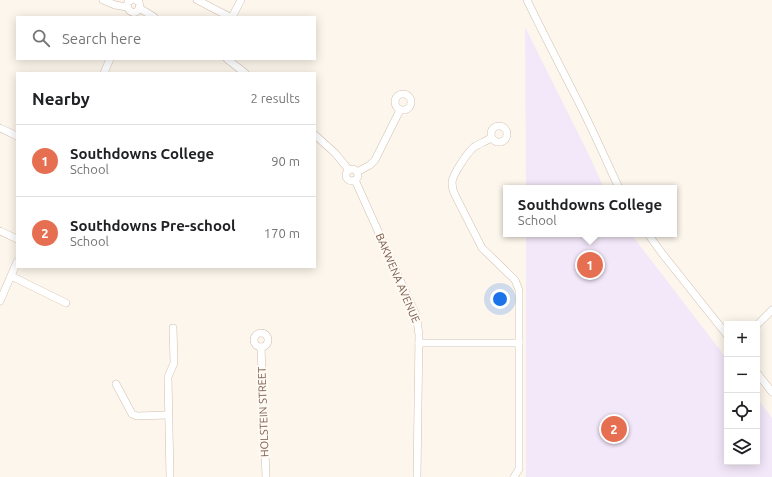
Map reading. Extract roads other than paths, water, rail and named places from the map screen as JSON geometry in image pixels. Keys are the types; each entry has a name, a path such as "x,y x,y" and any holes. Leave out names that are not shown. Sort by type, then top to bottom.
{"street":[{"path":"103,0 129,12 136,12 139,8"},
{"path":"129,12 128,2 131,0"},
{"path":"136,0 139,4 139,8 152,16"},
{"path":"197,0 229,16"},
{"path":"232,16 241,0"},
{"path":"527,0 584,113 618,185"},
{"path":"104,72 110,60"},
{"path":"228,60 243,72"},
{"path":"357,172 375,160 400,110"},
{"path":"0,128 16,136"},
{"path":"316,136 336,153 349,170"},
{"path":"491,138 476,146 470,152 455,173 452,187 482,248 511,276 518,285 519,469 514,477"},
{"path":"349,170 354,169 357,172"},
{"path":"349,170 346,172 346,177 351,181 358,177 357,172"},
{"name":"BAKWENA AVENUE","path":"355,180 415,314 418,326 417,477"},
{"path":"0,231 16,239"},
{"path":"650,237 724,331"},
{"path":"0,301 16,264"},
{"path":"11,276 66,303"},
{"path":"760,322 772,310"},
{"path":"170,477 168,377 174,363 173,328"},
{"path":"419,343 519,343"},
{"name":"HOLSTEIN STREET","path":"261,348 266,477"},
{"path":"760,377 772,392"},
{"path":"116,384 132,414 137,416 168,415"}],"place":[{"name":"Southdowns College","path":"590,265"},
{"name":"Southdowns Pre-school","path":"614,429"}]}
